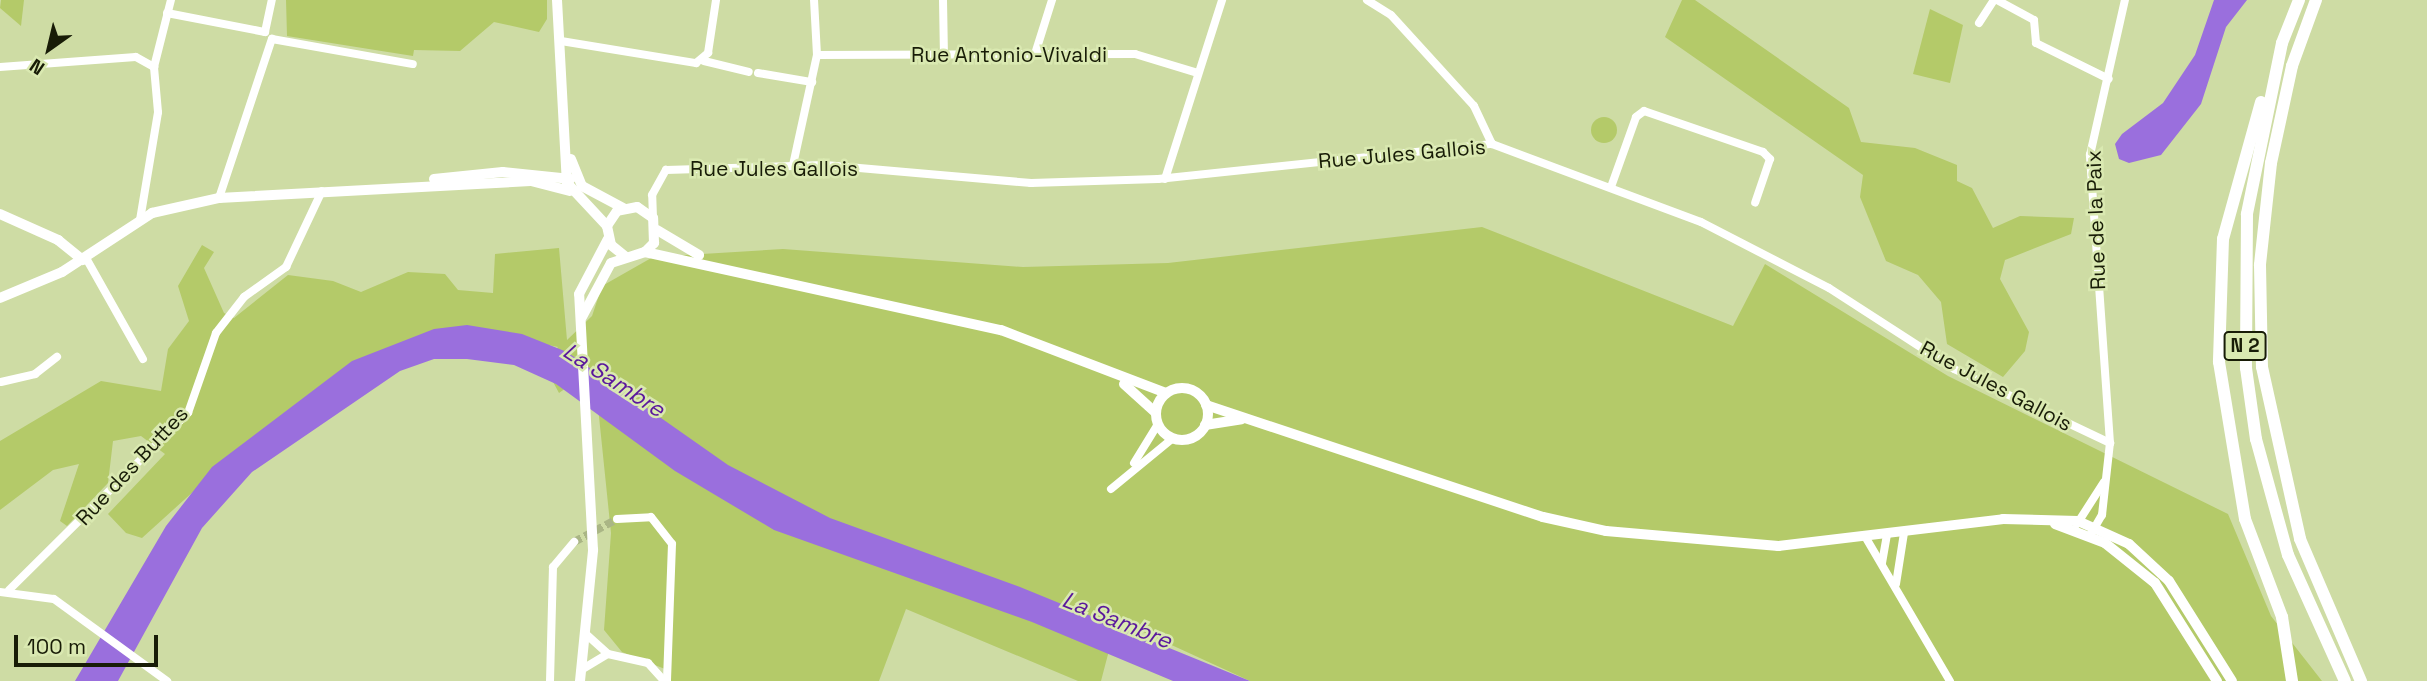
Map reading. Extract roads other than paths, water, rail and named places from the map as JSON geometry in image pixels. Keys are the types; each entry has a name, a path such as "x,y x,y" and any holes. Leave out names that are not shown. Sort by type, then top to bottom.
{"highway":[{"name":"N 2","path":"2299,0 2282,43 2247,214 2246,368 2256,439 2288,555 2346,681"},
{"name":"N 2","path":"2316,0 2292,66 2271,163 2259,265 2262,368 2300,539 2361,681"},
{"path":"2282,43 2242,155 2223,239 2217,314 2229,447 2245,519 2289,643 2292,681"}],"main road":[{"path":"557,0 566,134 566,177 570,191 607,226 608,239 579,294 593,550 587,635 580,675"},
{"path":"566,134 582,186 623,208 637,207 653,218 657,230 645,252 626,257 602,273 580,323"},
{"path":"607,226 623,208"},
{"path":"608,239 626,257"}],"street":[{"path":"140,220 158,112 154,67 171,0"},
{"path":"219,198 268,36 272,0"},
{"path":"704,61 716,0"},
{"path":"793,165 817,55 814,0"},
{"path":"943,0 944,55"},
{"path":"1035,54 1052,0"},
{"path":"1165,179 1222,0"},
{"path":"1367,0 1391,15 1474,106 1492,144"},
{"path":"1384,0 1391,15"},
{"path":"1979,23 1996,0 2034,20 2036,43 2109,79"},
{"name":"Rue de la Paix","path":"2110,443 2090,155 2125,0"},
{"path":"167,13 413,64"},
{"path":"561,41 704,61 812,82"},
{"name":"Rue Antonio-Vivaldi","path":"817,55 1135,54 1198,73"},
{"path":"0,67 136,57 154,67"},
{"path":"1611,187 1636,117 1644,111 1763,152 1770,159 1755,203"},
{"name":"Rue Jules Gallois","path":"654,187 666,170 793,165 1031,183 1165,179 1492,144 1611,187 1773,257 1954,369 2110,443"},
{"path":"444,184 501,178 503,172"},
{"path":"403,186 503,172 566,177 582,186"},
{"path":"0,298 85,259 140,220 219,198 531,181 570,191"},
{"path":"637,207 654,187"},
{"path":"653,218 654,187"},
{"name":"Rue des Buttes","path":"5,591 188,413 216,333 244,297 286,267 322,191"},
{"path":"0,215 58,240 85,259 143,359"},
{"path":"657,230 680,248 766,275"},
{"path":"645,252 766,275 1001,330 1167,393 1189,389 1206,405 1543,517 1606,531 1735,545 1866,538 2044,520 2076,526 2129,544 2169,581 2232,681"},
{"path":"0,373 0,383 35,374 57,357"},
{"path":"1109,373 1156,413"},
{"path":"1167,393 1156,413 1158,424 1173,438"},
{"path":"1205,425 1206,405"},
{"path":"1111,489 1173,438 1194,436 1205,425 1249,418"},
{"path":"1126,474 1158,424"},
{"path":"2093,531 2110,443"},
{"path":"2076,526 2105,479"},
{"path":"617,519 651,517 672,544 665,681"},
{"path":"2093,531 2155,583 2217,681"},
{"path":"1896,587 1904,533"},
{"path":"1882,564 1887,535"},
{"path":"1866,538 1950,681"},
{"path":"550,681 553,567 574,542"},
{"path":"5,591 54,599 144,659 167,681"},
{"path":"587,635 608,653 648,663 665,681"},
{"path":"580,675 608,653"}],"tunnel":[{"path":"574,542 617,519"}],"water label":[{"name":"La Sambre","path":"614,380"},
{"name":"La Sambre","path":"1117,620"}]}
